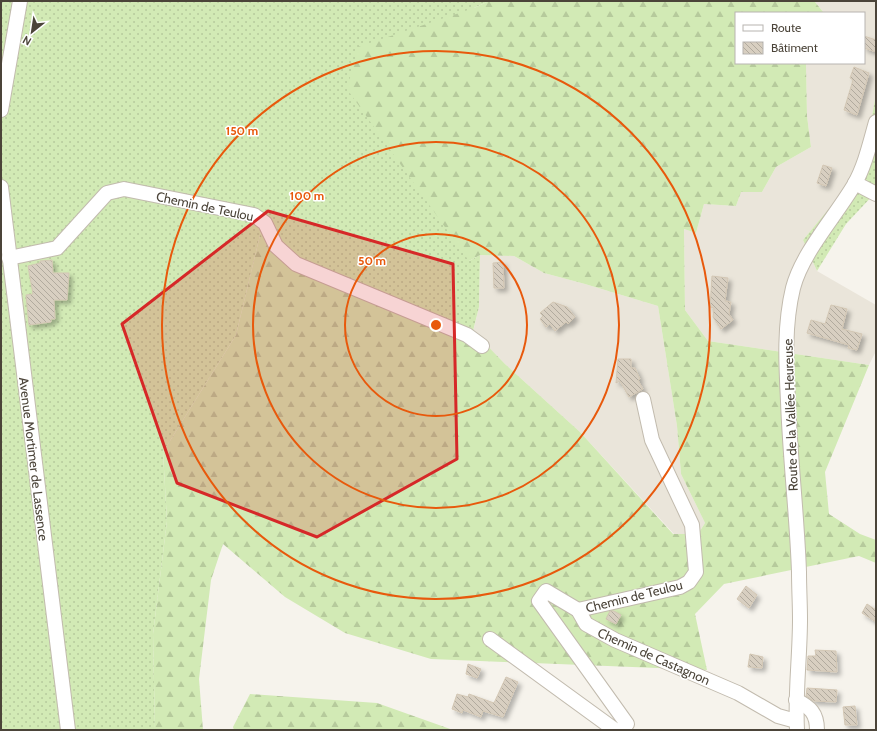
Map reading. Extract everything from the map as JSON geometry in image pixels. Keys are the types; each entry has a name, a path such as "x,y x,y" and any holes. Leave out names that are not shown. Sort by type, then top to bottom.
{"street":[{"path":"1,110 20,1"},
{"name":"Route de la Vallée Heureuse","path":"797,725 796,700 800,620 799,570 790,454 786,327 794,286 804,260 855,183 868,150 876,122"},
{"path":"855,183 876,194"},
{"name":"Avenue Mortimer de Lassence","path":"1,187 68,730"},
{"name":"Chemin de Teulou","path":"9,258 56,248 107,193 124,189 254,215 265,223 276,246 296,264 467,335 482,346"},
{"name":"Chemin de Teulou","path":"578,610 680,587 689,582 696,572 692,525 652,440 643,399"},
{"name":"Chemin de Castagnon","path":"621,730 627,724 539,601 546,591 578,610 586,624 615,640 738,693 797,725"},
{"path":"490,639 615,730"},
{"path":"796,700 808,706 817,721 817,730"}],"highlighted area":[{"path":"268,211 453,264 457,459 317,537 177,483 122,324"}],"shaded area":[{"path":"876,1 876,94 872,116 859,161 846,188 803,240 817,271 876,305 876,351 869,365 708,341 685,310 684,229 696,233 704,204 736,206 741,192 762,192 776,167 811,147 807,116 806,64 865,64 865,12 823,12 815,2"},
{"path":"480,255 514,256 544,273 658,306 677,426 681,474 705,523 698,534 674,534 580,432 505,364 473,332 479,307"}],"green space":[{"path":"1,1 489,1 474,8 469,261 480,255 479,307 473,331 304,265 261,231 236,335 163,452 167,521 153,634 155,730 1,730"},
{"path":"489,1 816,1 815,2 823,12 735,12 735,64 806,64 807,116 811,147 776,167 762,192 741,192 736,206 704,204 696,233 684,229 685,310 708,341 869,365 825,472 829,514 860,534 876,540 876,563 859,556 724,584 695,614 707,670 431,659 345,633 285,597 223,544 211,580 199,679 203,730 155,730 153,634 167,521 163,452 236,335 261,231 304,265 473,331 505,364 580,432 673,534 698,534 705,523 681,474 677,426 658,306 544,273 514,256 480,255 469,261 347,89 358,47 474,8"},
{"path":"876,94 876,192 846,224 817,271 803,240 846,188 859,161 872,116"},
{"path":"250,694 377,703 453,730 234,730 233,727"}],"building":[{"path":"865,36 876,40 876,52 865,48"},
{"path":"854,67 869,73 857,115 844,110 853,80 850,78"},
{"path":"823,165 832,168 826,186 817,183"},
{"path":"52,260 53,273 69,273 67,300 54,300 55,319 51,319 51,322 29,325 26,295 33,294 28,266 40,263 40,261"},
{"path":"503,262 504,288 494,288 493,263"},
{"path":"712,276 728,278 725,301 731,302 729,314 733,320 721,329 713,317 714,308 710,307"},
{"path":"553,302 567,307 575,317 568,324 566,322 555,331 550,324 546,327 540,319 543,316 540,313"},
{"path":"831,305 847,309 842,329 862,334 857,350 848,348 849,345 807,333 811,320 825,324"},
{"path":"618,359 631,359 631,368 635,368 640,379 638,380 643,389 629,397 620,381 616,383"},
{"path":"746,586 757,595 749,608 737,599"},
{"path":"867,604 876,610 876,622 862,613"},
{"path":"610,611 614,611 621,615 616,624 606,619"},
{"path":"815,650 836,651 837,672 807,670 808,656 816,656"},
{"path":"750,654 763,657 762,668 748,667"},
{"path":"468,664 481,669 477,678 466,674"},
{"path":"506,677 518,682 503,717 483,711 481,717 463,710 462,713 452,709 457,694 468,697 469,694 494,703"},
{"path":"807,688 837,690 836,702 814,701 806,696"},
{"path":"855,706 857,725 845,725 843,707"}]}
